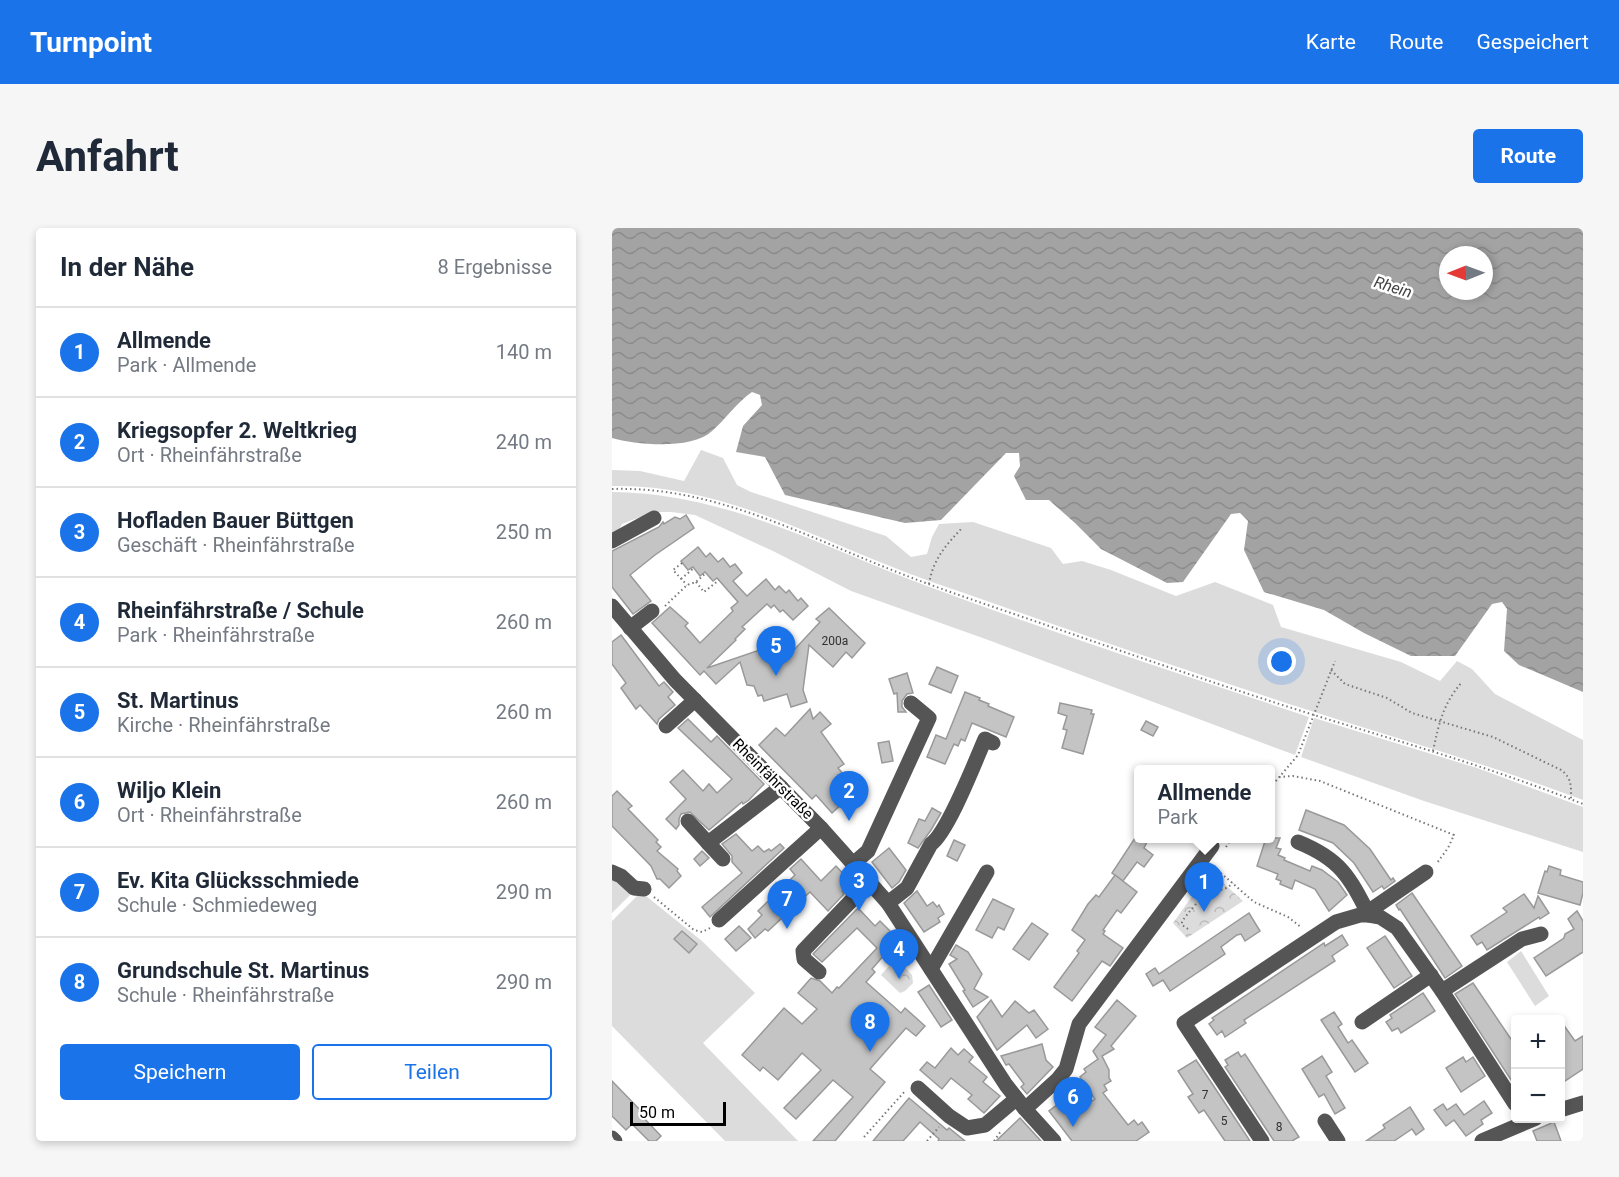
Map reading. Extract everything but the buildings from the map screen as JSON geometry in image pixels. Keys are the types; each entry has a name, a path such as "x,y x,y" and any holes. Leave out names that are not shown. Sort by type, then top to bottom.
{"street":[{"path":"612,541 654,518"},
{"name":"Rheinfährstraße","path":"613,609 675,680 870,881 888,903 1021,1104 1054,1141"},
{"path":"630,628 657,611"},
{"path":"666,726 695,700"},
{"path":"854,863 868,851 935,721 911,703"},
{"path":"888,903 907,888 931,844 937,839 985,739 993,743"},
{"path":"708,843 781,787"},
{"path":"688,820 723,859"},
{"path":"719,920 821,828"},
{"path":"1298,842 1333,860 1355,887 1369,915"},
{"path":"918,1088 949,1116 964,1126 978,1127 1021,1104 1059,1079 1066,1069 1078,1024 1212,846"},
{"path":"612,872 639,889"},
{"path":"931,969 987,872"},
{"path":"1369,915 1375,907 1426,872"},
{"path":"819,972 804,959 802,951 870,881"},
{"path":"1262,1141 1184,1023 1336,922 1360,915 1380,917 1394,924 1442,990 1511,1098"},
{"path":"1442,990 1522,939 1541,934"},
{"path":"1362,1022 1431,975"},
{"path":"1565,1108 1583,1103"},
{"path":"1325,1121 1338,1141"},
{"path":"1482,1141 1522,1123"}],"path":[{"path":"612,489 675,493 739,509 788,526 928,584 1313,714 1494,770 1583,804"},
{"path":"928,584 931,568 942,550 963,527"},
{"path":"682,563 673,570 687,585"},
{"path":"681,579 694,568"},
{"path":"657,611 687,585 696,582 706,573"},
{"path":"696,582 704,591 719,580"},
{"path":"1275,782 1298,755 1335,661"},
{"path":"1331,670 1345,684 1387,698 1412,713 1493,737 1561,770 1568,775 1571,783 1571,799"},
{"path":"1433,751 1440,720 1449,697 1462,681"},
{"path":"1279,777 1293,776 1320,781 1454,835 1438,861 1426,872"},
{"path":"1212,866 1254,902 1299,923 1310,940"},
{"path":"1188,929 1182,925 1182,922 1202,897 1208,892 1225,889 1233,883"},
{"path":"639,889 694,930 707,931 719,920"},
{"path":"864,1137 910,1086 918,1088"},
{"path":"927,1141 949,1116"}],"green space":[{"path":"701,450 723,458 737,485 751,492 886,536 911,557 927,554 939,524 973,522 1051,548 1063,564 1082,561 1176,596 1215,582 1273,605 1281,627 1401,662 1440,681 1457,661 1472,669 1495,694 1583,740 1583,800 1514,775 1176,667 1049,623 920,578 762,514 674,490 612,486 612,470 640,471 684,481"},
{"path":"612,492 654,495 735,512 812,539 888,571 974,603 1309,717 1295,755 851,591 695,515 653,512 622,524 618,531 612,534"},
{"path":"1314,718 1477,768 1583,807 1583,852 1424,801 1301,757"},
{"path":"1210,871 1243,901 1187,938 1173,923"},
{"path":"612,876 632,893 612,913"},
{"path":"641,892 702,941 755,993 703,1043 798,1141 725,1141 612,1026 612,921"},
{"path":"1521,951 1549,996 1535,1006 1507,962"},
{"path":"896,958 912,975 913,983 900,993 881,975"}],"water":[{"name":"Rhein","path":"612,228 1583,228 1583,692 1519,665 1504,651 1507,609 1502,602 1492,604 1455,656 1411,656 1324,610 1264,592 1244,550 1248,521 1240,513 1231,514 1183,582 1167,583 1101,549 1049,500 1026,500 1014,476 1020,466 1019,453 1006,453 941,520 905,523 785,495 765,457 736,452 743,426 762,405 760,395 752,392 703,437 678,443 635,443 612,438"}],"place":[{"name":"St. Martinus","path":"776,676"},
{"name":"Kriegsopfer 2. Weltkrieg","path":"849,821"},
{"name":"Hofladen Bauer Büttgen","path":"859,911"},
{"name":"Allmende","path":"1204,912"},
{"name":"Ev. Kita Glücksschmiede","path":"787,929"},
{"name":"Rheinfährstraße / Schule","path":"899,979"},
{"name":"Grundschule St. Martinus","path":"870,1052"},
{"name":"Wiljo Klein","path":"1073,1127"}]}
